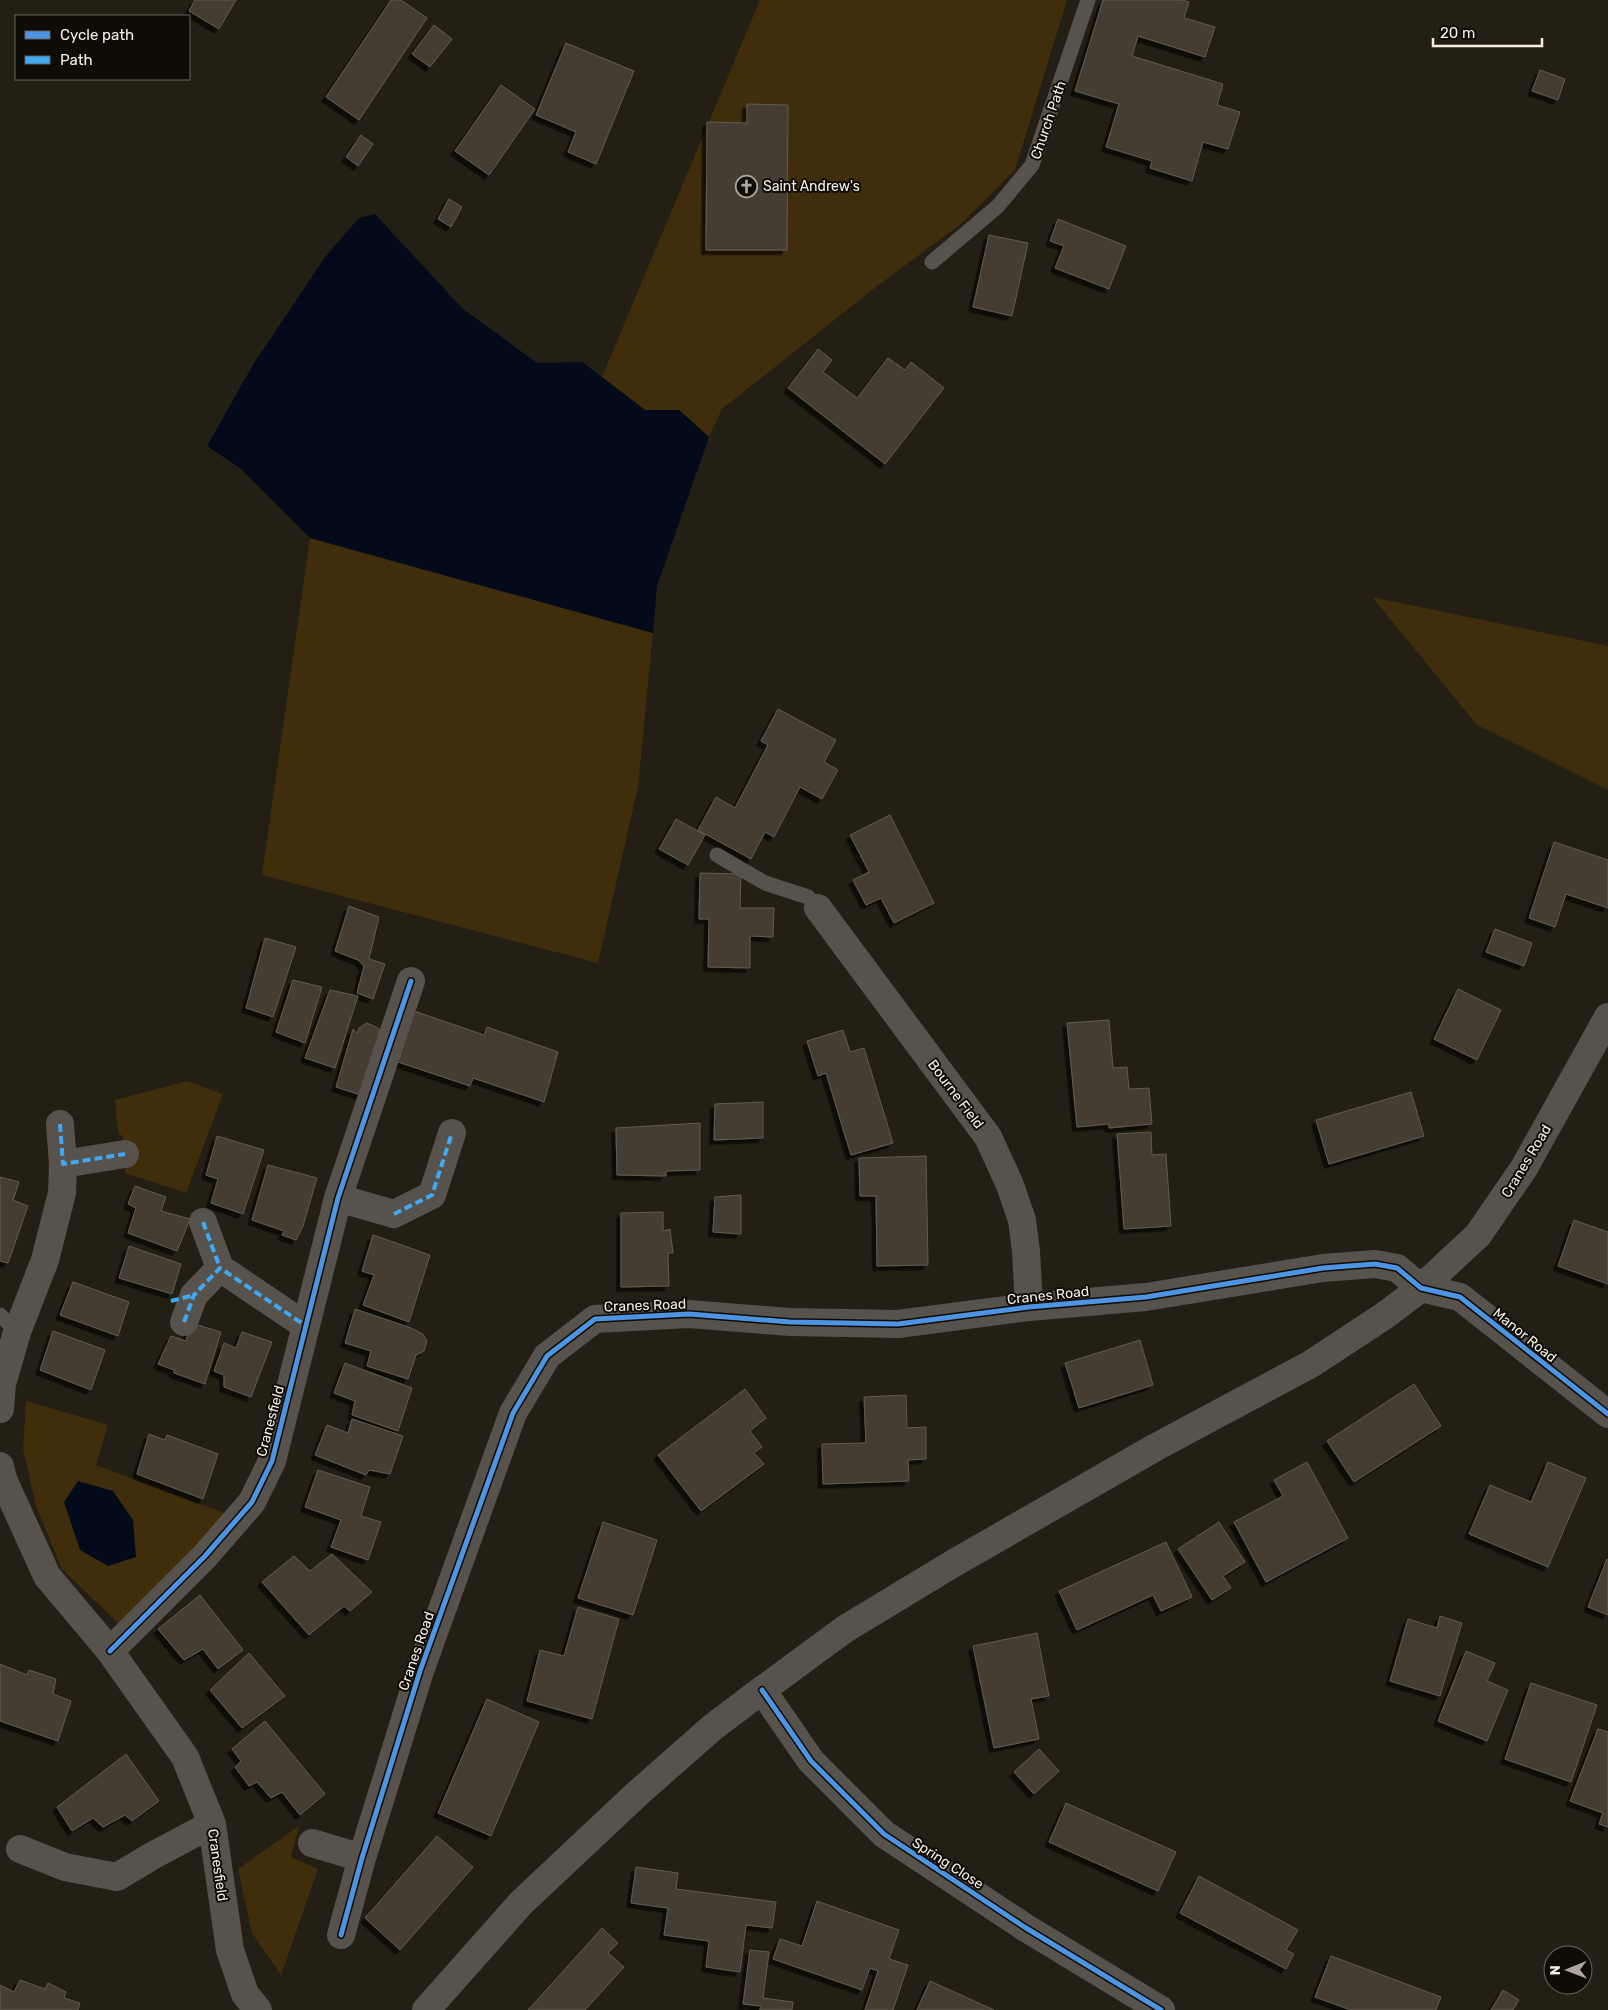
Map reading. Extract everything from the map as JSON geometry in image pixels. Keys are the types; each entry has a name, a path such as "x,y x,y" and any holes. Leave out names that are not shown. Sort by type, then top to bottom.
{"street":[{"name":"Bourne Field","path":"818,908 988,1137 1010,1185 1022,1220 1026,1251 1029,1307"},
{"name":"Cranesfield","path":"110,1651 205,1556 252,1502 272,1460 338,1198 411,981"},
{"name":"Cranes Road","path":"426,2010 521,1903 706,1733 762,1690 846,1630 929,1578 1156,1447 1311,1364 1384,1316 1421,1288 1478,1235 1519,1176 1608,1017"},
{"path":"0,1409 9,1324 45,1260 62,1193 63,1164 60,1124"},
{"path":"338,1198 394,1214 432,1195 452,1133"},
{"path":"63,1164 125,1154"},
{"path":"203,1222 220,1268 306,1326"},
{"name":"Cranes Road","path":"341,1935 362,1858 420,1671 512,1413 547,1356 595,1319 689,1314 790,1322 898,1324 1029,1307 1146,1297 1323,1268 1375,1264 1397,1268 1421,1288"},
{"path":"183,1306 220,1268"},
{"name":"Manor Road","path":"1421,1288 1460,1297 1608,1414"},
{"name":"Cranesfield","path":"0,1466 3,1479 47,1576 110,1651 185,1757 212,1824 230,1950 245,1994 258,2010"},
{"name":"Spring Close","path":"762,1690 811,1761 884,1834 1026,1928 1161,2010"},
{"path":"20,1849 65,1867 118,1878 152,1856 212,1824"},
{"path":"312,1843 362,1858"}],"lane":[{"name":"Church Path","path":"932,262 998,206 1032,166 1088,0"},
{"path":"716,855 765,883 808,897 818,908"}],"shaded area":[{"path":"760,0 1067,0 1015,170 961,224 876,287 722,409 709,437 679,410 645,410 602,377"},
{"path":"310,538 653,633 638,787 598,963 262,875"},
{"path":"1372,597 1608,646 1608,790 1477,725"},
{"path":"187,1081 223,1094 186,1193 125,1173 123,1137 118,1132 115,1100"},
{"path":"26,1401 108,1425 96,1465 227,1514 120,1625 62,1569 36,1506 23,1449"},
{"path":"299,1826 291,1857 318,1869 281,1975 252,1933 238,1869"}],"water":[{"path":"375,214 462,308 537,363 582,362 645,410 679,410 709,437 657,586 653,633 310,538 240,468 207,446 254,363 325,257 359,218"},
{"path":"78,1481 113,1491 133,1520 136,1557 108,1566 80,1550 64,1502"}],"building":[{"path":"195,0 236,0 219,29 189,11"},
{"path":"391,0 401,0 427,18 359,120 326,97"},
{"path":"1103,0 1182,0 1189,2 1184,18 1215,27 1205,57 1138,36 1132,56 1223,84 1217,105 1240,112 1228,149 1203,142 1192,181 1150,168 1152,161 1106,147 1119,104 1075,91"},
{"path":"434,25 452,39 430,67 412,54"},
{"path":"566,43 634,71 596,164 568,152 576,132 536,115"},
{"path":"1540,70 1565,79 1558,100 1532,91"},
{"path":"501,85 535,109 489,175 455,151"},
{"name":"Saint Andrew's","path":"747,104 788,105 787,250 706,250 707,122 747,123"},
{"path":"361,135 373,144 358,166 346,157"},
{"path":"449,199 462,207 451,227 438,219"},
{"path":"1058,219 1126,246 1109,289 1055,268 1064,246 1050,241"},
{"path":"989,235 1028,243 1012,316 973,307"},
{"path":"818,349 832,360 823,372 857,398 888,358 905,370 911,362 944,388 885,464 788,388"},
{"path":"778,709 836,740 824,762 838,770 822,799 800,787 774,837 765,832 751,859 698,830 716,797 735,808 768,745 761,741"},
{"path":"890,815 934,903 894,923 881,898 866,905 853,880 869,872 850,835"},
{"path":"676,819 705,835 688,865 659,849"},
{"path":"1554,842 1608,860 1608,908 1566,894 1555,927 1529,918"},
{"path":"700,873 741,874 740,908 774,908 773,937 750,936 750,968 708,967 709,919 699,919"},
{"path":"349,906 379,917 369,959 385,964 373,999 357,993 364,966 358,960 335,951"},
{"path":"1495,929 1532,943 1524,966 1486,952"},
{"path":"265,938 296,947 273,1017 246,1008"},
{"path":"293,980 322,987 305,1043 276,1032"},
{"path":"1458,989 1501,1010 1477,1060 1434,1039"},
{"path":"330,990 358,996 335,1068 305,1058"},
{"path":"414,1011 484,1035 487,1027 558,1052 544,1102 473,1078 470,1086 398,1062"},
{"path":"1109,1020 1113,1068 1127,1067 1129,1089 1149,1088 1152,1124 1109,1128 1109,1124 1077,1127 1067,1023"},
{"path":"367,1023 378,1028 381,1033 364,1096 336,1087 353,1029 357,1033 359,1028"},
{"path":"843,1030 850,1052 864,1048 893,1143 851,1155 826,1073 818,1076 807,1041"},
{"path":"1411,1092 1424,1136 1329,1164 1316,1120"},
{"path":"763,1102 763,1138 714,1140 715,1104"},
{"path":"700,1123 700,1170 666,1171 666,1176 617,1175 616,1128"},
{"path":"1151,1132 1152,1155 1166,1154 1171,1226 1124,1229 1117,1134"},
{"path":"217,1136 264,1150 243,1214 211,1203 218,1179 206,1175"},
{"path":"926,1156 928,1265 877,1266 876,1196 860,1196 859,1158"},
{"path":"268,1165 317,1178 303,1226 296,1240 282,1235 284,1231 252,1220"},
{"path":"0,1177 19,1182 13,1200 28,1206 8,1263 0,1261"},
{"path":"135,1186 166,1197 161,1211 190,1219 177,1251 128,1233 136,1208 128,1204"},
{"path":"741,1195 741,1234 713,1232 715,1197"},
{"path":"663,1212 663,1231 670,1229 673,1253 668,1253 669,1286 621,1287 621,1213"},
{"path":"1574,1220 1608,1232 1608,1284 1558,1266"},
{"path":"373,1235 430,1255 409,1322 363,1305 374,1275 362,1271"},
{"path":"129,1246 181,1264 172,1294 119,1278"},
{"path":"73,1282 129,1302 118,1336 60,1315"},
{"path":"355,1309 423,1334 427,1341 424,1351 416,1355 408,1379 367,1366 371,1351 345,1343"},
{"path":"191,1323 221,1332 205,1384 174,1373 174,1370 158,1364 171,1336 186,1341"},
{"path":"53,1331 105,1350 91,1390 40,1370"},
{"path":"242,1332 272,1342 251,1397 224,1387 224,1375 214,1371 224,1343 236,1348"},
{"path":"1140,1340 1153,1385 1079,1408 1065,1363"},
{"path":"345,1363 412,1388 398,1431 352,1415 355,1401 334,1393"},
{"path":"1414,1384 1441,1426 1354,1482 1327,1441"},
{"path":"745,1389 766,1418 750,1431 762,1447 754,1453 764,1464 701,1511 658,1455"},
{"path":"906,1395 907,1428 926,1427 926,1459 908,1460 909,1481 823,1484 822,1444 866,1443 864,1397"},
{"path":"352,1419 403,1436 390,1474 369,1470 366,1475 315,1455 327,1425 348,1433"},
{"path":"149,1434 165,1440 167,1435 218,1454 203,1499 137,1474"},
{"path":"1307,1462 1348,1538 1266,1582 1234,1522 1283,1496 1274,1480"},
{"path":"1548,1462 1586,1478 1548,1567 1469,1534 1490,1485 1531,1502"},
{"path":"318,1470 370,1487 361,1516 381,1522 368,1560 331,1547 341,1520 305,1507"},
{"path":"603,1522 657,1540 633,1615 578,1598"},
{"path":"1219,1522 1245,1562 1223,1576 1231,1588 1212,1600 1178,1549"},
{"path":"1166,1542 1192,1597 1161,1611 1153,1595 1077,1630 1059,1591"},
{"path":"332,1554 372,1592 350,1611 344,1606 309,1635 262,1582 294,1556 310,1571"},
{"path":"1608,1560 1608,1615 1588,1607"},
{"path":"200,1595 243,1650 218,1669 203,1649 184,1660 158,1629"},
{"path":"578,1607 619,1619 592,1719 527,1701 540,1650 564,1656"},
{"path":"1440,1616 1462,1623 1440,1696 1390,1681 1408,1619 1437,1628"},
{"path":"1037,1633 1049,1696 1031,1699 1039,1739 994,1748 973,1646"},
{"path":"1466,1651 1495,1663 1487,1681 1508,1690 1487,1741 1438,1721"},
{"path":"249,1653 285,1696 242,1728 210,1690"},
{"path":"0,1664 27,1675 29,1670 56,1679 53,1694 71,1701 58,1741 0,1721"},
{"path":"1531,1683 1597,1705 1571,1782 1505,1759"},
{"path":"487,1699 539,1722 491,1836 438,1813"},
{"path":"265,1721 325,1794 300,1815 282,1792 271,1798 257,1782 249,1786 235,1767 241,1761 232,1749"},
{"path":"1598,1729 1608,1732 1608,1827 1599,1824 1603,1813 1570,1801"},
{"path":"1039,1749 1059,1771 1034,1794 1014,1772"},
{"path":"126,1754 159,1801 132,1821 125,1815 103,1827 93,1818 72,1831 57,1807"},
{"path":"1066,1803 1176,1852 1158,1891 1049,1842"},
{"path":"437,1836 473,1867 400,1950 365,1918"},
{"path":"636,1867 678,1873 676,1889 776,1902 772,1928 746,1925 740,1972 706,1967 709,1941 664,1935 668,1908 631,1903"},
{"path":"1199,1876 1298,1930 1286,1950 1294,1954 1286,1969 1180,1913"},
{"path":"817,1901 899,1930 889,1959 908,1965 893,2010 865,2010 878,1971 870,1968 862,1990 773,1959 780,1939 802,1946"},
{"path":"602,1928 618,1943 608,1953 624,1967 585,2010 528,2010"},
{"path":"750,1950 769,1952 763,1998 793,2002 792,2010 760,2010 761,2006 743,2004"},
{"path":"1331,1956 1441,1997 1436,2010 1351,2010 1315,1997"},
{"path":"20,1980 45,1989 48,1983 66,1992 64,1998 80,2003 78,2010 0,2010 0,1985 14,1992"},
{"path":"930,1981 994,2010 917,2010"},
{"path":"1503,1990 1519,2000 1513,2010 1491,2010"}],"marked path":[{"path":"60,1124 63,1164 125,1154"},
{"path":"394,1214 432,1195 452,1133"},
{"path":"203,1222 220,1268"},
{"path":"184,1322 194,1295 220,1268 306,1326"},
{"path":"171,1301 194,1295"}],"cycle path":[{"path":"110,1651 205,1556 252,1502 272,1461 338,1198 411,981"},
{"path":"341,1935 362,1858 420,1671 513,1413 547,1356 595,1319 689,1314 790,1322 898,1324 1029,1307 1146,1297 1323,1268 1375,1264 1397,1268 1421,1288 1460,1297 1608,1414"},
{"path":"762,1690 811,1761 884,1834 1026,1928 1161,2010"}],"place":[{"name":"Saint Andrew's","path":"747,186"}]}
